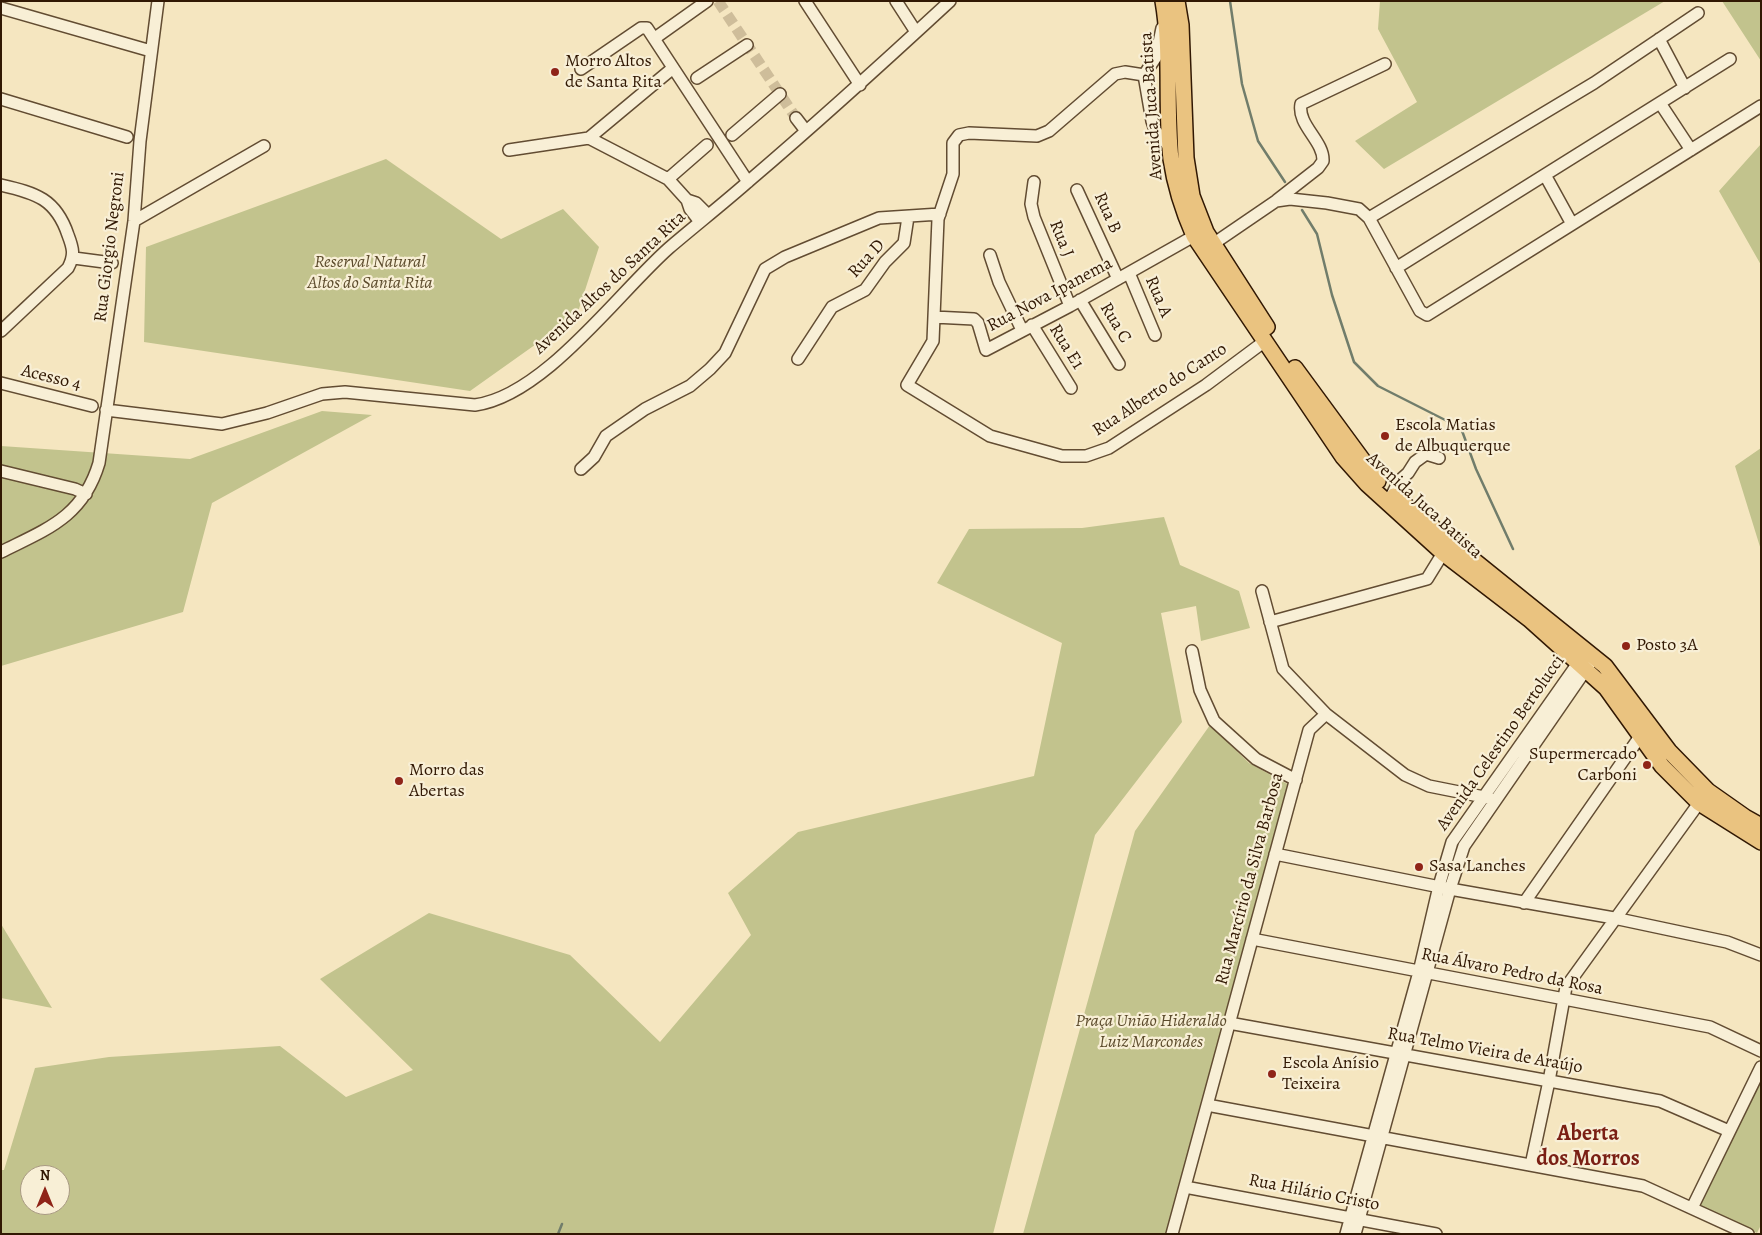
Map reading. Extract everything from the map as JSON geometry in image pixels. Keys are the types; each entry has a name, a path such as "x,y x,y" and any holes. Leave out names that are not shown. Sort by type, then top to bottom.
{"main road":[{"name":"Avenida Juca Batista","path":"1177,1 1182,25 1186,158 1192,196 1206,232 1272,336 1372,475 1392,495 1586,660 1662,766 1699,804 1761,842"},
{"name":"Avenida Juca Batista","path":"1164,9 1171,150 1180,203 1194,236 1349,463 1367,484 1443,553 1528,619 1586,660 1605,666 1669,751 1708,791 1745,818 1761,826"},
{"path":"1164,9 1182,25"},
{"path":"1170,127 1185,111"}],"street":[{"name":"Rua Giorgio Negroni","path":"86,494 98,463 134,222 151,51 158,1"},
{"path":"654,38 707,1"},
{"path":"805,1 860,84"},
{"path":"896,1 916,32"},
{"name":"Avenida Altos do Santa Rita","path":"106,410 222,424 267,413 322,394 345,392 475,405 490,403 532,379 579,342 625,291 704,219 860,84 950,1"},
{"path":"1,8 151,51"},
{"path":"1164,9 1156,57 1144,75 1152,121 1156,130 1171,150"},
{"path":"1369,218 1594,82 1698,13"},
{"path":"581,69 641,28 648,28 748,182"},
{"path":"1659,39 1685,88"},
{"path":"697,78 747,45"},
{"path":"1396,268 1730,59"},
{"path":"1213,244 1276,201 1318,168 1323,161 1322,153 1301,113 1301,104 1385,64"},
{"path":"510,150 589,138 673,68"},
{"path":"934,317 935,268 940,214 953,174 953,143 959,135 987,132 1037,136 1050,131 1116,74 1125,72 1144,75"},
{"path":"732,135 780,94"},
{"path":"1,99 127,137"},
{"path":"1660,103 1691,150"},
{"path":"1276,201 1290,199 1326,202 1359,209 1369,218 1420,311 1427,315 1761,106"},
{"path":"796,118 806,131"},
{"path":"1152,121 1158,127 1170,127"},
{"path":"589,138 668,179 704,219"},
{"path":"668,179 706,145"},
{"path":"134,222 264,146"},
{"path":"1545,175 1572,224"},
{"name":"Rua J","path":"1034,182 1031,204 1034,217 1075,303"},
{"path":"1,185 28,191 52,205 64,222 73,248 74,258 68,268 1,331"},
{"name":"Rua B","path":"1077,190 1118,279"},
{"path":"581,469 594,456 606,436 645,409 690,386 710,370 728,346 765,268 785,257 879,218 940,214"},
{"name":"Rua D","path":"798,359 832,307 865,290 874,281 885,262 904,244 908,217"},
{"name":"Rua Nova Ipanema","path":"934,317 974,319 978,323 986,350 1075,303 1194,236"},
{"name":"Rua E1","path":"990,255 999,282 1027,327 1071,388"},
{"path":"74,258 112,263"},
{"name":"Rua A","path":"1129,273 1155,335"},
{"name":"Rua C","path":"1075,303 1120,364"},
{"name":"Rua Alberto do Canto","path":"934,317 933,341 907,385 990,436 1062,456 1086,456 1117,443 1206,385 1265,341"},
{"name":"Acesso 4","path":"1,383 92,406"},
{"path":"1392,495 1397,483 1411,470 1415,462 1426,454 1438,458"},
{"path":"1,472 75,489 86,494"},
{"path":"1,478 71,494 86,494"},
{"path":"1,552 61,521 86,494"},
{"path":"1270,622 1427,579 1443,553"},
{"path":"1262,591 1283,669 1326,714 1405,775 1429,786 1490,798"},
{"path":"1192,651 1200,690 1214,721 1256,759 1296,780"},
{"name":"Avenida Celestino Bertolucci","path":"1346,1234 1355,1219 1378,1138 1424,973 1444,888 1490,798 1586,660"},
{"name":"Rua Marcírio da Silva Barbosa","path":"1172,1234 1309,730 1326,714"},
{"path":"1524,902 1641,735"},
{"path":"1531,1165 1566,987 1614,918 1699,804"},
{"path":"1275,854 1444,888 1614,918 1727,942 1761,955"},
{"name":"Rua Álvaro Pedro da Rosa","path":"1252,939 1710,1027 1761,1051"},
{"name":"Rua Telmo Vieira de Araújo","path":"1229,1024 1660,1101 1729,1131"},
{"path":"1692,1208 1761,1067"},
{"path":"1207,1105 1643,1186 1748,1234"},
{"name":"Rua Hilário Cristo","path":"1185,1187 1436,1234"},
{"name":"Avenida Celestino Bertolucci","path":"1355,1219 1355,1234"}],"green space":[{"path":"1380,1 1665,1 1384,169 1355,141 1417,102 1378,29"},
{"path":"1722,1 1761,1 1761,61"},
{"path":"1761,144 1761,265 1719,191"},
{"name":"Reserval Natural Altos do Santa Rita","path":"386,159 501,239 563,209 599,247 577,315 470,391 144,342 146,247"},
{"path":"322,411 372,415 212,503 183,612 1,666 1,446 190,459"},
{"path":"1761,448 1761,550 1735,466"},
{"path":"1164,517 1180,565 1239,591 1250,628 1201,641 1196,606 1161,613 1182,722 1095,835 993,1234 1,1234 1,1170 4,1170 35,1068 109,1057 280,1046 346,1097 413,1070 320,979 429,913 570,955 660,1042 751,935 728,893 798,832 1034,776 1062,643 937,583 969,529 1082,528"},
{"name":"Praça União Hideraldo Luiz Marcondes","path":"1210,725 1249,763 1291,786 1166,1234 1023,1234 1135,831"},
{"path":"1,924 52,1008 1,998"},
{"path":"1761,1078 1761,1225 1757,1233 1700,1206"}],"waterway":[{"path":"1230,1 1242,84 1258,141 1285,182"},
{"path":"1302,210 1317,234 1332,295 1354,362 1378,386 1461,428 1476,469 1513,549"},
{"path":"558,1234 562,1224"}],"tunnel":[{"path":"718,1 796,118"}],"place":[{"name":"Morro Altos de Santa Rita","path":"555,72"},
{"name":"Escola Matias de Albuquerque","path":"1385,436"},
{"name":"Posto 3A","path":"1626,646"},
{"name":"Supermercado Carboni","path":"1647,765"},
{"name":"Morro das Abertas","path":"399,781"},
{"name":"Sasa Lanches","path":"1419,867"},
{"name":"Escola Anísio Teixeira","path":"1272,1074"}],"district":[{"name":"Aberta dos Morros","path":"1588,1148"}]}
